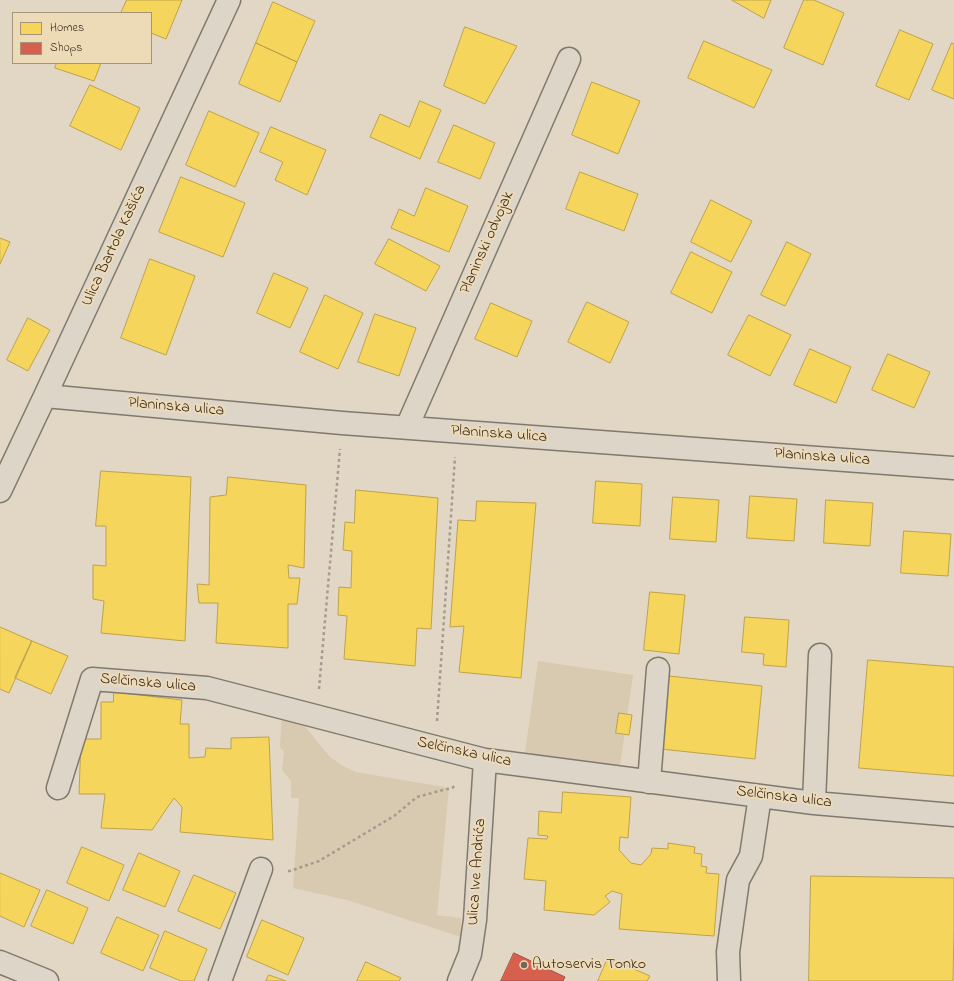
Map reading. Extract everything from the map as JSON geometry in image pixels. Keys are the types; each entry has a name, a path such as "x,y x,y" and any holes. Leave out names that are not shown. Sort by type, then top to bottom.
{"street":[{"name":"Ulica Bartola Kašića","path":"0,491 228,0"},
{"name":"Planinski odvojak","path":"407,427 569,59"},
{"name":"Planinska ulica","path":"45,396 342,423 954,468"},
{"path":"814,803 820,656"},
{"path":"649,782 658,669"},
{"name":"Selčinska ulica","path":"58,788 92,679 207,688 485,760 814,803 954,815"},
{"name":"Ulica Ive Andrića","path":"459,981 470,954 476,920 485,760"},
{"path":"729,981 728,952 738,880 752,856 760,796"},
{"path":"220,981 261,869"},
{"path":"0,962 47,981"}],"path":[{"path":"316,717 342,423"},
{"path":"436,748 457,432"},
{"path":"261,869 290,871 319,861 394,816 417,798 452,788 485,760"}],"shaded area":[{"path":"538,661 633,675 619,773 524,759"},
{"path":"282,713 298,718 330,757 356,772 449,788 437,915 461,918 461,937 347,900 293,888 299,798 291,798 291,781 282,770 284,752 280,747"}],"building: Homes":[{"path":"127,0 182,0 166,39 152,33 152,12 121,12"},
{"path":"732,0 771,0 764,18"},
{"path":"804,0 814,0 844,13 823,65 784,48"},
{"path":"273,2 315,21 297,62 256,43"},
{"path":"465,27 517,46 485,104 444,86"},
{"path":"900,30 933,44 909,100 876,86"},
{"path":"704,41 772,70 754,108 688,78"},
{"path":"256,43 297,62 280,102 239,84"},
{"path":"952,43 954,44 954,99 932,90"},
{"path":"57,64 101,64 94,81 55,68"},
{"path":"592,82 640,101 618,154 572,135"},
{"path":"90,85 140,108 121,150 70,126"},
{"path":"420,101 441,110 420,159 370,137 380,114 409,127"},
{"path":"209,111 259,133 235,187 186,165"},
{"path":"454,125 495,143 480,179 438,162"},
{"path":"271,127 326,150 307,195 275,180 283,162 260,152"},
{"path":"580,172 638,194 624,231 566,209"},
{"path":"181,177 245,203 223,257 159,232"},
{"path":"426,188 468,206 449,252 391,228 399,209 414,216"},
{"path":"711,200 752,221 731,262 691,242"},
{"path":"0,238 10,242 0,264"},
{"path":"389,239 440,266 426,291 375,264"},
{"path":"787,242 811,254 785,306 761,295"},
{"path":"691,252 732,272 712,313 671,293"},
{"path":"150,259 195,276 166,355 121,338"},
{"path":"274,273 308,288 290,328 257,313"},
{"path":"325,295 363,313 338,369 300,352"},
{"path":"587,302 629,322 610,363 568,342"},
{"path":"491,303 532,321 517,357 475,339"},
{"path":"375,314 416,328 399,376 358,362"},
{"path":"749,315 791,335 770,376 728,355"},
{"path":"28,318 50,330 28,371 7,360"},
{"path":"810,349 851,367 836,403 794,385"},
{"path":"888,354 930,372 914,408 872,390"},
{"path":"101,471 191,477 185,641 101,633 104,601 93,599 93,565 106,566 106,526 96,526"},
{"path":"228,477 306,485 304,568 288,565 289,578 300,578 297,604 288,604 288,648 216,643 218,603 199,603 197,584 209,585 210,497 226,495"},
{"path":"596,481 642,484 640,526 593,523"},
{"path":"356,490 438,498 431,629 417,628 415,666 344,659 347,616 338,615 339,587 351,588 352,551 343,550 345,522 354,523"},
{"path":"750,496 797,499 794,541 747,538"},
{"path":"673,497 719,500 716,542 670,539"},
{"path":"826,500 873,503 870,546 824,543"},
{"path":"477,501 536,503 521,678 459,672 464,626 450,627 458,520 475,521"},
{"path":"904,531 951,534 948,576 901,573"},
{"path":"650,592 685,595 679,654 644,650"},
{"path":"745,617 789,620 786,667 763,665 764,654 742,652"},
{"path":"0,627 32,641 9,693 0,689"},
{"path":"32,641 68,656 51,694 15,678"},
{"path":"868,660 954,667 954,776 859,768"},
{"path":"669,676 762,686 755,759 661,749"},
{"path":"114,692 182,700 180,724 189,724 189,758 205,757 206,748 231,749 231,738 269,737 273,840 180,832 182,807 174,798 152,830 101,828 105,794 79,794 81,739 101,739 101,702 113,702"},
{"path":"619,713 632,715 629,735 616,733"},
{"path":"563,792 631,797 628,838 620,837 619,850 631,863 641,865 651,854 652,848 668,849 668,843 695,847 694,853 702,854 701,866 707,867 706,873 719,874 714,936 619,929 622,894 612,891 605,896 610,902 594,915 544,910 546,881 524,879 528,838 547,839 548,836 538,835 539,811 561,813"},
{"path":"82,847 124,865 109,901 67,883"},
{"path":"139,853 180,871 165,907 123,890"},
{"path":"0,873 40,890 24,927 0,916"},
{"path":"194,875 236,893 220,929 178,911"},
{"path":"811,876 954,878 953,981 809,981"},
{"path":"47,890 88,908 73,944 31,926"},
{"path":"117,917 159,935 143,971 101,953"},
{"path":"262,920 304,938 288,975 247,957"},
{"path":"165,931 207,949 194,981 181,981 150,968"},
{"path":"608,958 650,976 647,981 598,981"},
{"path":"366,962 401,978 399,981 357,981"},
{"path":"269,975 286,981 266,981"}],"building: Shops":[{"name":"Autoservis Tonko","path":"514,953 565,977 563,981 501,981"}],"place":[{"name":"Autoservis Tonko","path":"524,965"}]}
